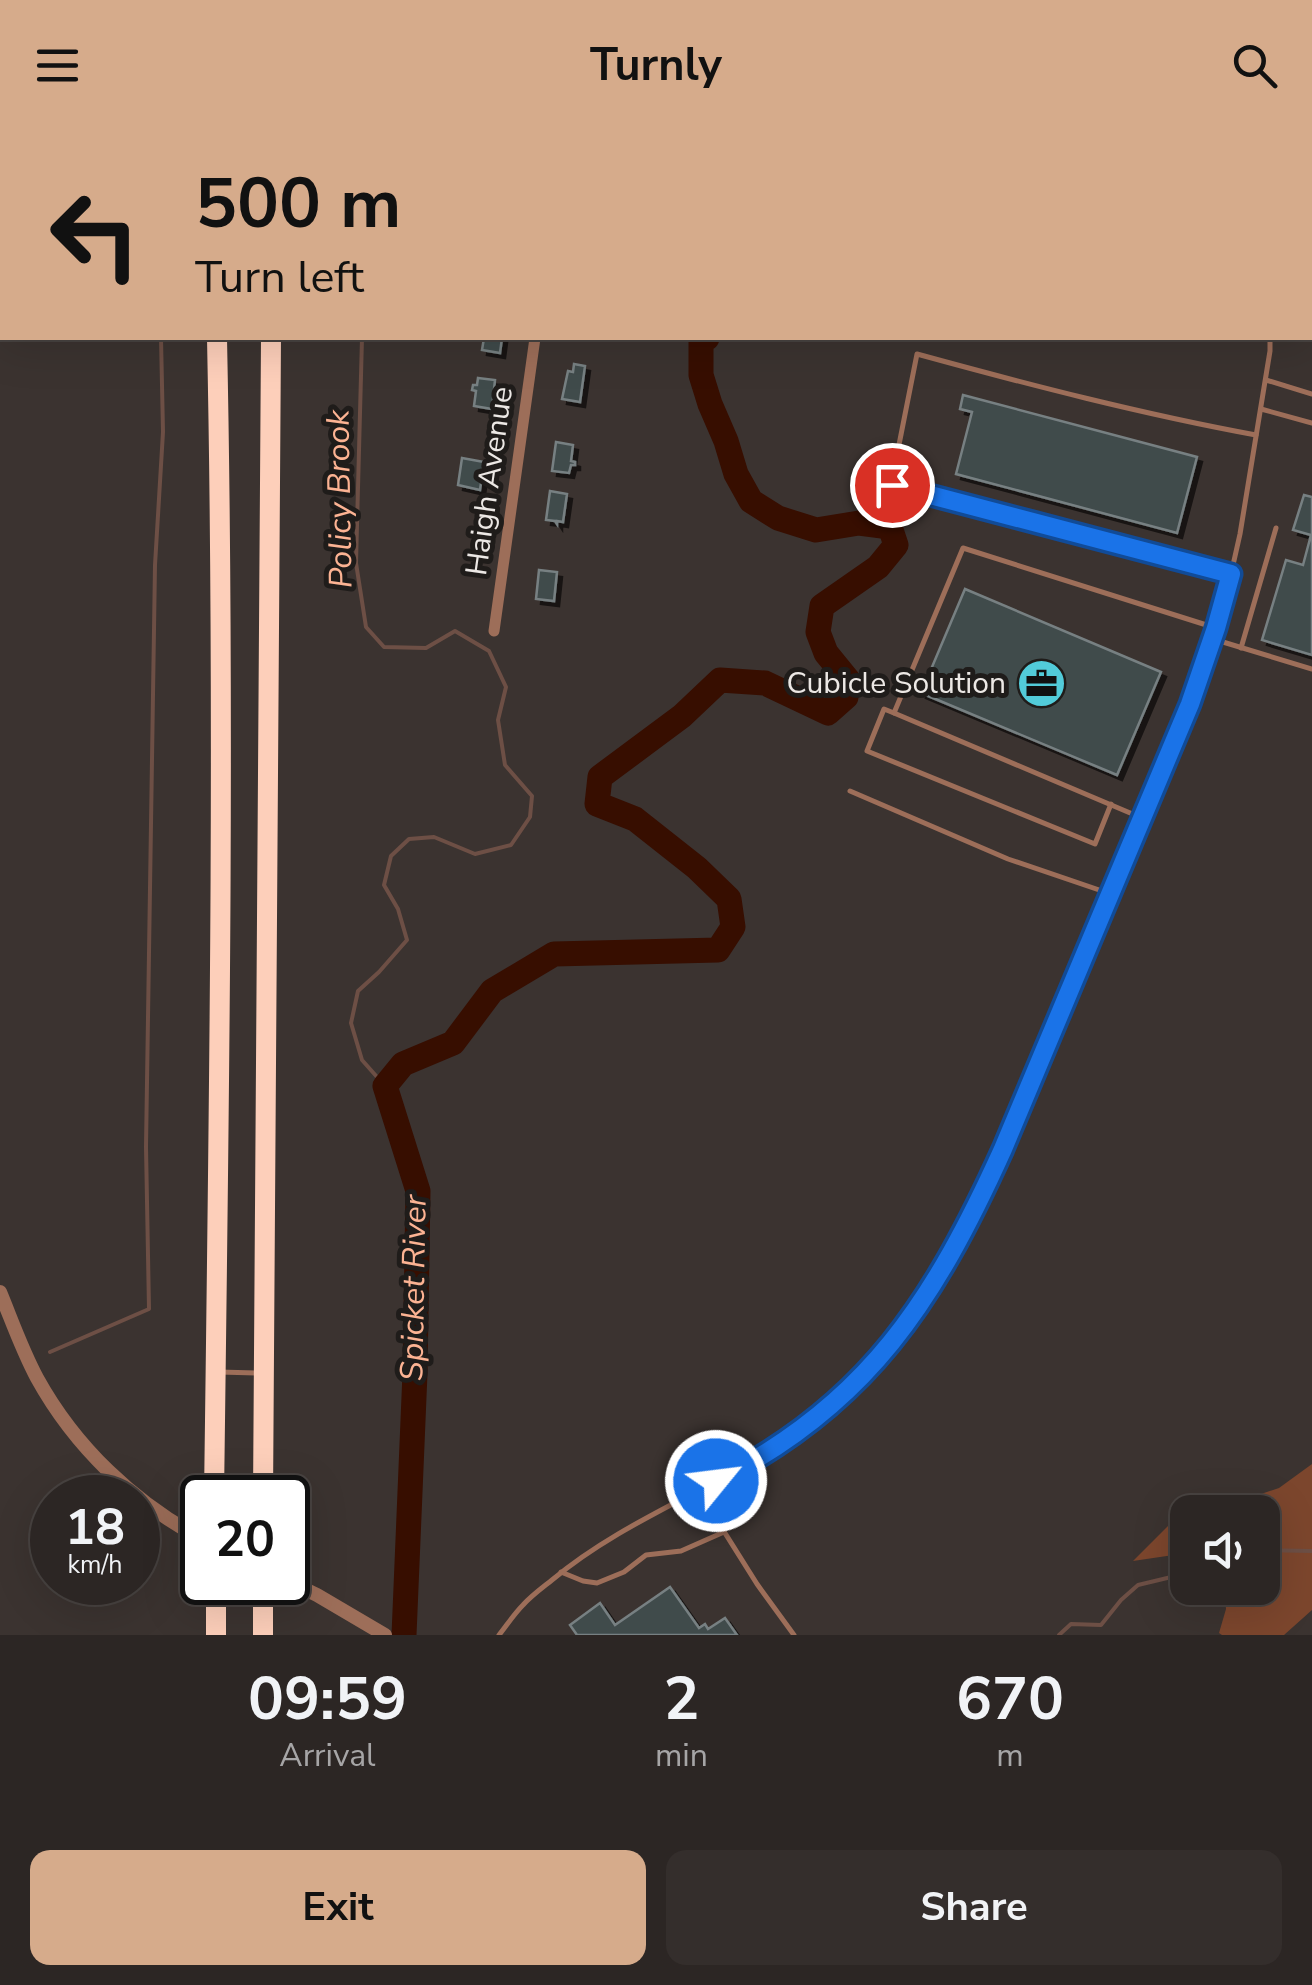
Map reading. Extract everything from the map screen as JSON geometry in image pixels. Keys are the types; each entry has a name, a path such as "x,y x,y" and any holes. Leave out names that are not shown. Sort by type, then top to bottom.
{"highway":[{"path":"214,1475 221,680 218,340"},
{"path":"264,1475 270,340"},
{"path":"216,1605 216,1635"},
{"path":"264,1605 264,1635"}],"street":[{"name":"Haigh Avenue","path":"494,631 535,340"},
{"path":"0,1292 38,1380 79,1438 121,1483 180,1527"},
{"path":"310,1592 385,1635"}],"lane":[{"path":"498,1635 524,1604 561,1572 616,1534 777,1446 829,1406 866,1373 927,1296 976,1209 1190,704 1231,574 1270,340"},
{"path":"1231,574 892,485 918,354 1044,389 1256,435"},
{"path":"1266,380 1312,394"},
{"path":"1261,408 1312,423"},
{"path":"1241,648 1276,528"},
{"path":"894,713 963,548 1216,628"},
{"path":"1213,639 1312,668"},
{"path":"1111,804 1095,844 867,751 884,708 1111,804 1142,818"},
{"path":"850,791 1008,858 1111,894"},
{"path":"216,1372 265,1373"},
{"path":"698,1490 794,1635"},
{"path":"561,1572 597,1583 624,1572 646,1555 680,1550 724,1532"}],"shaded area":[{"path":"1312,1464 1312,1610 1284,1635 1222,1635 1219,1633 1226,1605 1280,1605 1280,1495 1258,1495 1279,1488"},
{"path":"1170,1524 1170,1556 1133,1561"}],"building":[{"path":"484,340 502,340 500,353 482,350"},
{"path":"574,364 585,366 580,402 562,399 568,371 573,372"},
{"path":"478,378 495,380 492,409 474,406 476,391 472,390"},
{"path":"963,395 1197,457 1177,533 956,474 972,412 960,409"},
{"path":"556,442 573,445 571,461 575,465 571,465 569,473 552,471"},
{"path":"462,458 484,462 480,490 458,485"},
{"path":"550,491 567,494 563,522 557,524 546,520"},
{"path":"1304,495 1312,497 1312,655 1262,640 1286,560 1303,565 1311,535 1293,530"},
{"path":"539,570 557,572 554,601 536,599"},
{"name":"Cubicle Solution","path":"965,589 1161,672 1117,775 921,693"},
{"path":"670,1587 699,1628 705,1624 708,1629 725,1618 737,1635 577,1635 570,1625 600,1603 615,1625"}],"waterway":[{"path":"50,1352 149,1309 146,1147 155,565 163,432 161,340"},
{"name":"Policy Brook","path":"362,340 356,563 366,627 384,647 426,648 455,631 489,651 506,687 498,720 505,765 532,796 530,817 511,845 475,854 434,837 409,839 391,856 384,885 398,909 407,940 358,991 351,1023 362,1060 385,1086"},
{"name":"Spicket River","path":"404,1635 418,1191 385,1086 403,1064 453,1043 492,991 554,954 718,950 733,927 729,899 635,819 597,804 600,777 682,716 720,680 765,683 828,713 846,697 848,680 826,653 818,632 822,606 878,567 896,545 890,527 859,523 816,530 778,518 751,501 736,474 701,375 704,340"},
{"path":"1280,1550 1312,1551"},
{"path":"1059,1635 1071,1624 1101,1625 1138,1585 1170,1577"}],"place":[{"name":"Cubicle Solution","path":"1041,683"}],"route":[{"path":"716,1481 803,1428 866,1373 898,1336 944,1268 1003,1149 1190,704 1231,574 892,485"}]}
